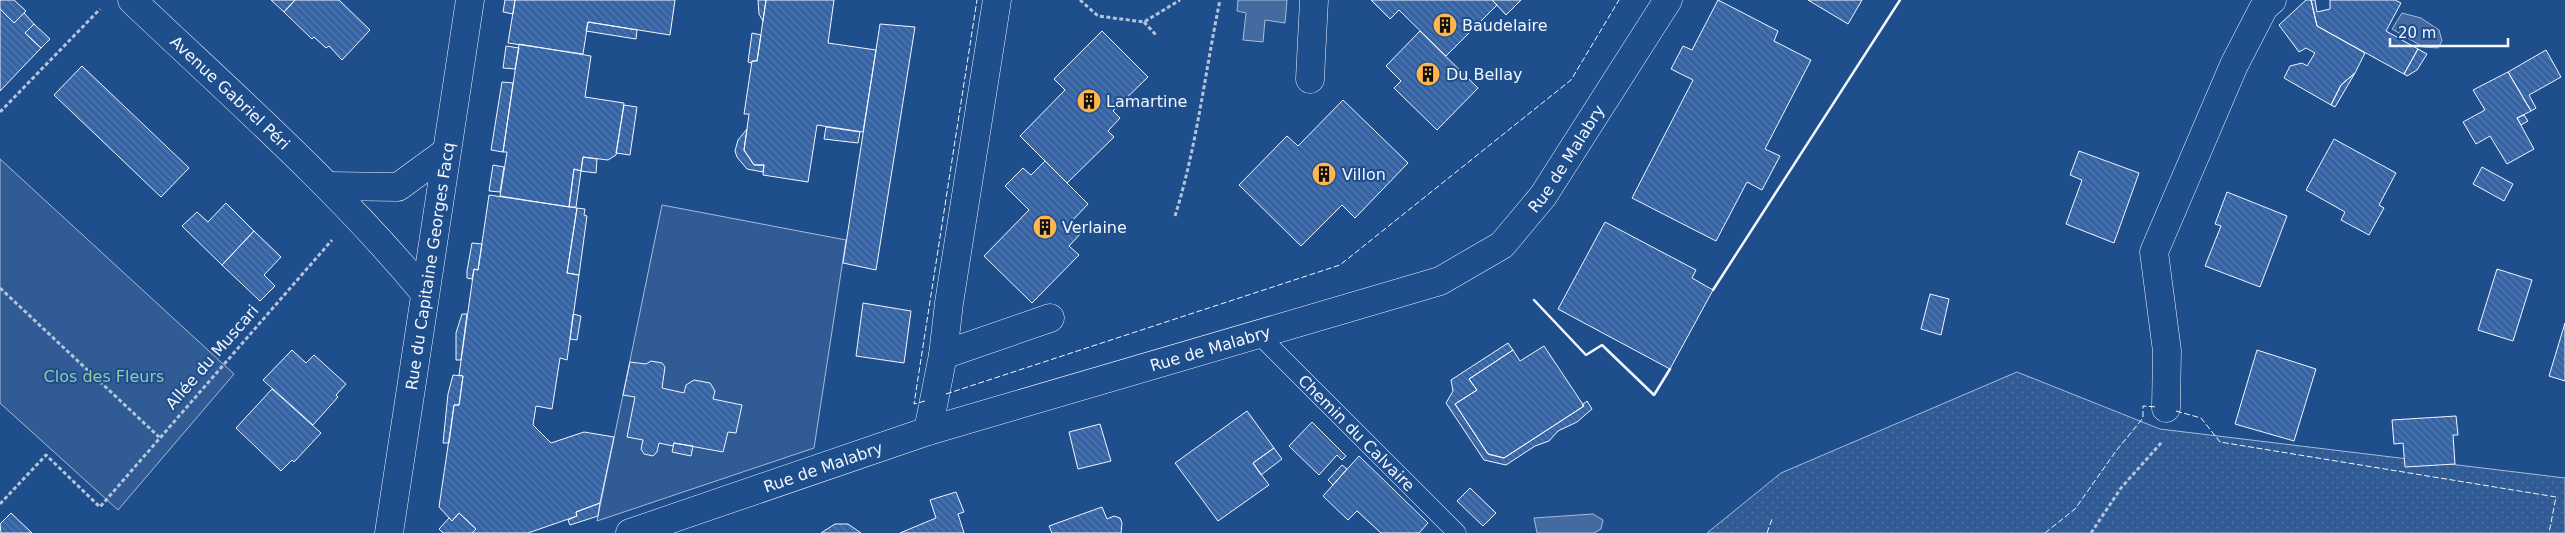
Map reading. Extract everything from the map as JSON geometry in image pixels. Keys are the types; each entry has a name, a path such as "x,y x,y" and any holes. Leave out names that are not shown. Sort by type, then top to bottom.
{"street":[{"name":"Rue du Capitaine Georges Facq","path":"389,533 424,292 470,0"},
{"path":"928,432 943,355 949,303 997,0"},
{"path":"1310,79 1314,0"},
{"name":"Rue de Malabry","path":"630,533 928,432 1257,333 1440,281 1502,245 1543,196 1668,0"},
{"path":"2166,408 2167,351 2154,252 2234,65 2264,7 2272,0"},
{"name":"Avenue Gabriel Péri","path":"120,1 328,186 388,248 424,292"},
{"path":"328,186 398,187 446,152"},
{"path":"943,355 1050,318"}],"lane":[{"name":"Chemin du Calvaire","path":"1257,333 1457,533"}],"path":[{"path":"1080,0 1098,16 1144,22 1180,0"},
{"path":"1175,216 1190,169 1206,69 1220,0"},
{"path":"0,112 120,1"},
{"path":"1144,22 1157,36"},
{"name":"Allée du Muscari","path":"0,504 46,455 100,507 332,240"},
{"path":"0,288 159,437"},
{"path":"2091,533 2120,488 2161,442 2166,408"}],"green space":[{"name":"Clos des Fleurs","path":"0,159 234,374 118,510 0,403"},
{"path":"662,205 846,240 814,448 597,521"},
{"path":"2017,372 2160,429 2565,478 2565,533 1707,533 1781,473"}],"shaded area":[{"path":"1238,0 1287,0 1285,23 1265,20 1263,42 1243,40 1246,13 1237,11"},
{"path":"2402,13 2421,18 2439,30 2442,41 2438,48 2423,47 2392,29"},
{"path":"1593,514 1603,520 1601,529 1594,533 1537,533 1534,518"}],"building":[{"path":"0,0 14,0 26,11 14,23 0,9"},
{"path":"271,0 295,0 284,12"},
{"path":"295,0 339,0 370,30 342,60 329,46 326,48 314,37 312,39 284,12"},
{"path":"505,0 515,0 513,14 503,12"},
{"path":"515,0 675,0 670,35 588,22 583,54 508,43"},
{"path":"758,0 766,0 763,21 759,14"},
{"path":"766,0 834,0 828,43 876,50 863,132 817,125 808,182 763,175 764,165 754,165 744,150 749,114 744,114 752,61 757,61"},
{"name":"Baudelaire","path":"1371,0 1492,0 1497,5 1446,56 1399,10 1390,19"},
{"path":"1492,0 1521,0 1506,15"},
{"path":"1718,0 1778,31 1774,41 1811,60 1765,149 1780,156 1762,190 1747,182 1716,241 1632,198 1693,80 1671,69 1683,46 1692,50"},
{"path":"1808,0 1862,0 1848,24"},
{"path":"2306,0 2311,0 2317,26 2365,53 2355,73 2341,85 2331,105 2284,78 2290,66 2302,63 2307,66 2315,53 2306,48 2299,52 2279,25"},
{"path":"2311,0 2315,0 2317,12 2330,9 2330,0 2395,0 2401,3 2386,31 2418,49 2404,74 2317,26"},
{"path":"0,9 14,23 24,13 34,24 25,33 41,48 0,91"},
{"path":"588,22 637,30 636,39 586,31"},
{"path":"34,24 50,39 41,48 25,33"},
{"path":"880,24 915,27 876,270 843,263"},
{"name":"Lamartine","path":"1102,31 1148,77 1113,111 1120,118 1108,131 1114,137 1067,183 1020,136 1065,90 1054,79"},
{"name":"Du Bellay","path":"1420,31 1478,88 1437,130 1394,88 1401,81 1386,66"},
{"path":"752,33 761,35 757,61 752,61 751,63 748,62"},
{"path":"519,44 591,56 585,97 624,103 616,155 608,160 583,157 581,171 574,169 569,207 500,196 507,152 503,152"},
{"path":"506,46 519,48 515,69 503,68"},
{"path":"2418,49 2427,54 2417,70 2407,76 2404,74"},
{"path":"2546,50 2561,77 2529,95 2536,108 2531,111 2508,72"},
{"path":"82,66 189,168 161,197 54,95"},
{"path":"2508,72 2531,111 2517,118 2534,149 2507,164 2490,136 2476,144 2463,122 2485,110 2473,90"},
{"path":"2355,73 2335,107 2331,105 2341,85"},
{"path":"502,82 513,83 503,152 491,150"},
{"name":"Villon","path":"1343,100 1408,163 1355,218 1342,205 1301,246 1239,185 1287,136 1298,146"},
{"path":"624,105 637,107 630,155 616,153"},
{"path":"2524,115 2528,121 2521,125 2517,118"},
{"path":"826,127 860,132 858,143 824,139"},
{"path":"747,129 744,150 754,165 764,165 763,172 747,169 737,157 735,151 738,140"},
{"path":"2334,139 2396,173 2379,205 2384,208 2369,235 2341,220 2345,212 2306,190"},
{"path":"2079,151 2139,173 2114,243 2066,224 2082,180 2070,175"},
{"path":"583,157 597,159 596,173 581,171"},
{"name":"Verlaine","path":"1045,161 1088,204 1071,222 1082,232 1069,246 1079,255 1032,303 984,256 1029,210 1005,186 1023,168 1031,175"},
{"path":"493,165 504,167 500,192 489,191"},
{"path":"2482,167 2513,184 2504,201 2473,184"},
{"path":"574,169 581,171 576,207 569,207"},
{"path":"2227,192 2287,216 2260,287 2205,266 2221,226 2215,224"},
{"path":"489,195 577,208 567,273 579,275 567,360 560,358 552,409 536,406 533,425 551,443 584,432 614,437 600,503 576,512 577,516 528,533 472,533 476,529 459,513 452,521 439,507 454,405 459,405 463,376 459,375 474,269 478,270"},
{"path":"226,203 254,231 222,265 182,226 197,212 208,222"},
{"path":"577,208 585,209 584,215 587,216 579,275 567,273"},
{"path":"1605,222 1696,270 1692,278 1713,290 1670,369 1558,309"},
{"path":"254,231 281,257 264,275 275,286 260,301 222,265"},
{"path":"472,243 482,244 478,270 474,269 472,279 467,278 467,271"},
{"path":"2497,269 2532,280 2513,341 2478,330"},
{"path":"1930,294 1949,299 1941,335 1921,329"},
{"path":"863,303 911,311 904,363 856,356"},
{"path":"462,314 467,314 461,360 456,360 456,333"},
{"path":"573,314 581,316 577,340 570,339"},
{"path":"2565,323 2565,381 2549,376"},
{"path":"1508,343 1513,350 1469,379 1477,390 1455,404 1488,454 1504,458 1584,406 1582,405 1587,401 1592,409 1577,422 1558,431 1549,441 1535,446 1506,465 1484,460 1446,403 1453,391 1451,380"},
{"path":"1544,346 1584,406 1504,458 1488,454 1455,404 1477,390 1469,379 1513,350 1520,361"},
{"path":"292,350 306,363 314,355 346,384 336,395 338,397 313,425 263,380"},
{"path":"2257,350 2316,369 2294,441 2235,424"},
{"path":"651,361 662,363 665,367 662,388 684,393 686,385 694,380 710,383 715,391 713,399 742,405 736,433 728,432 723,452 674,443 673,446 659,443 657,452 653,456 644,454 641,449 643,440 627,437 635,397 623,395 630,362 646,364"},
{"path":"453,375 463,376 459,405 454,405 449,443 443,443 448,394"},
{"path":"272,389 321,433 294,462 292,460 281,471 236,428"},
{"path":"1247,411 1274,448 1253,463 1269,485 1218,521 1175,463"},
{"path":"2456,416 2458,435 2453,435 2455,464 2405,467 2403,443 2394,444 2392,420"},
{"path":"1312,422 1346,456 1342,460 1337,455 1319,475 1289,446"},
{"path":"1100,424 1111,461 1078,469 1069,432"},
{"path":"674,443 693,446 691,456 672,452"},
{"path":"1274,448 1282,459 1261,475 1253,463"},
{"path":"1359,456 1428,523 1419,533 1381,533 1357,511 1348,520 1323,496"},
{"path":"1342,465 1347,469 1333,485 1328,480"},
{"path":"1470,488 1496,513 1483,526 1457,501"},
{"path":"956,492 964,512 958,514 964,533 900,533 936,518 930,500"},
{"path":"600,503 598,516 570,525 568,520 577,516 576,512"},
{"path":"1102,507 1107,519 1114,516 1120,518 1122,523 1121,533 1052,533 1049,526"},
{"path":"11,513 32,533 1,533 0,524"},
{"path":"459,513 476,529 472,533 443,533 439,529 449,518 452,521"},
{"path":"835,524 848,524 861,533 821,533"}],"fence":[{"path":"925,401 914,404 977,0"},
{"path":"946,394 1340,265 1571,80 1619,0"},
{"path":"2045,533 2075,509 2116,451 2143,418 2143,406 2157,407"},
{"path":"2176,411 2201,418 2220,442 2556,497 2549,533"},
{"path":"1767,533 1772,519"}],"wall":[{"path":"1713,290 1900,0"},
{"path":"1534,300 1586,355 1602,345 1654,395 1670,369"}],"place":[{"name":"Baudelaire","path":"1445,25"},
{"name":"Du Bellay","path":"1428,74"},
{"name":"Lamartine","path":"1089,101"},
{"name":"Villon","path":"1324,174"},
{"name":"Verlaine","path":"1045,227"}]}
